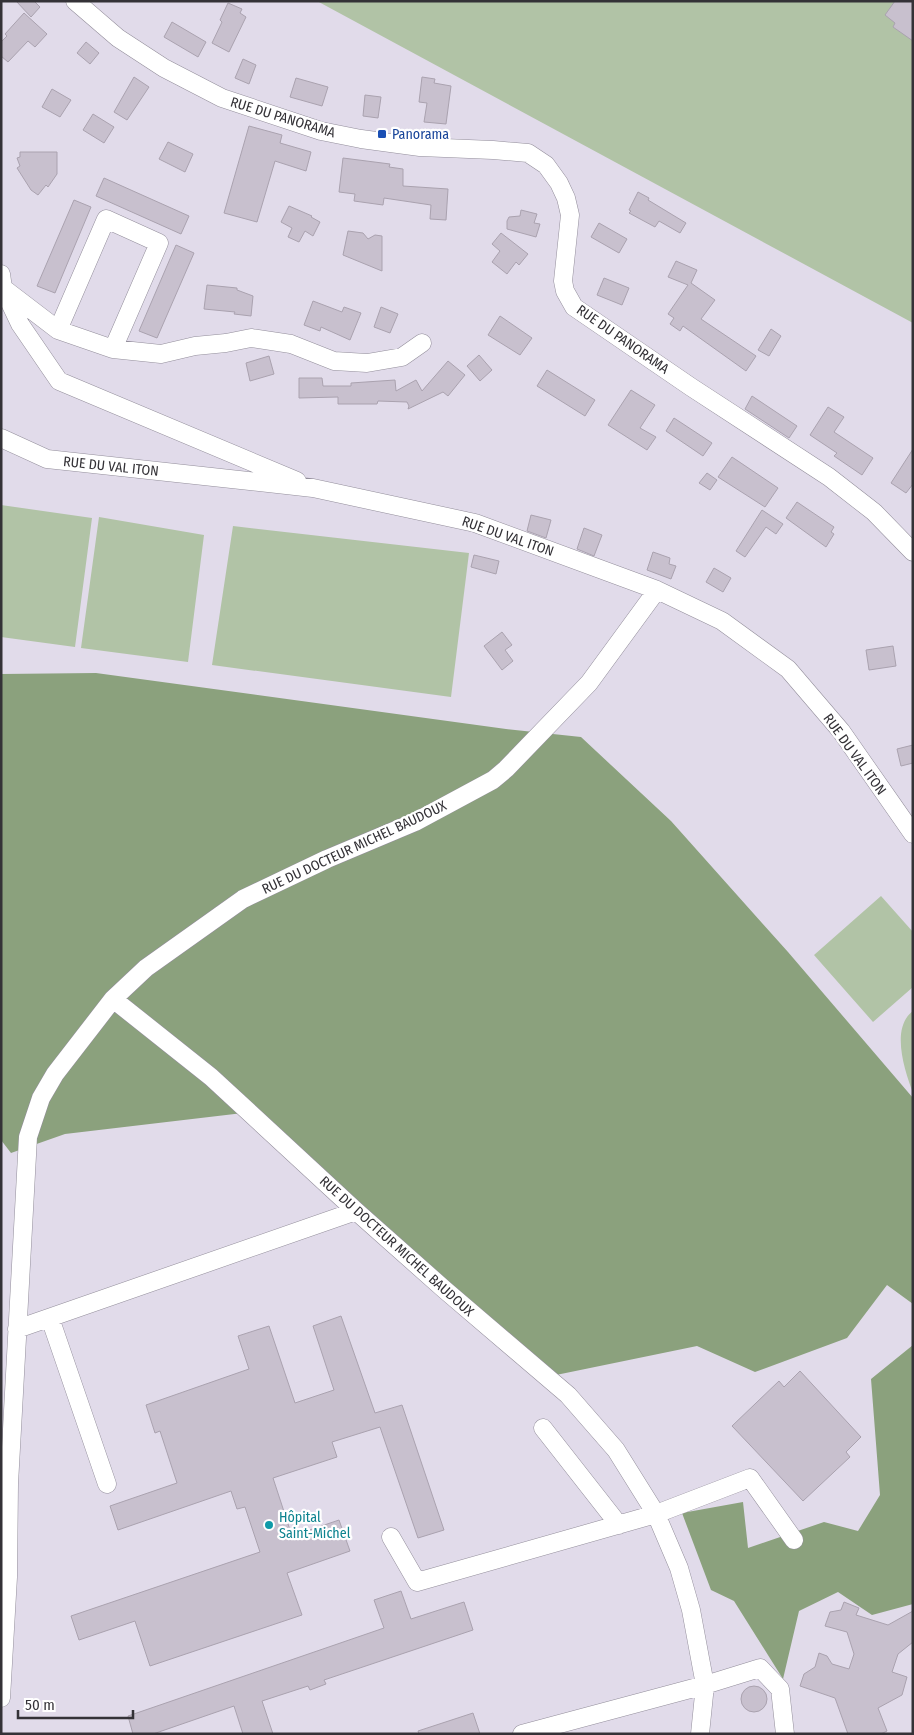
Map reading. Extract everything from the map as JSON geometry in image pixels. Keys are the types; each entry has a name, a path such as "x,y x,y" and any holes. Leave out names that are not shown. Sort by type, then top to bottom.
{"street":[{"name":"RUE DU PANORAMA","path":"75,1 118,38 164,68 222,98 321,131 361,139 420,147 528,153 546,165 560,183 566,198 570,216 563,281 565,291 574,307 691,387 829,477 874,512 913,552"},
{"path":"58,330 106,220 159,243 113,349"},
{"path":"2,281 58,330 113,349 161,354 195,346 226,344 251,338 292,344 334,360 366,362 402,357 422,344"},
{"path":"2,281 20,324 59,381 313,488"},
{"name":"RUE DU VAL ITON","path":"1,438 47,460 313,488 475,523 657,590 722,621 788,668 841,731 913,834"},
{"name":"RUE DU DOCTEUR MICHEL BAUDOUX","path":"1,1698 7,1414 18,1329 28,1137 41,1098 55,1074 113,999 146,968 243,899 326,859 415,822 493,780 506,770 589,683 657,590"},
{"name":"RUE DU DOCTEUR MICHEL BAUDOUX","path":"113,999 211,1077 356,1211 568,1395 616,1450 656,1514 679,1568 691,1610 705,1685 700,1734"},
{"path":"18,1329 356,1211"},
{"path":"50,1318 107,1484"},
{"path":"543,1428 620,1525"},
{"path":"390,1537 417,1582 656,1514 750,1478 794,1540"},
{"path":"522,1734 705,1685 760,1668 780,1689 785,1734"}],"green space":[{"path":"317,1 913,1 913,323"},
{"path":"1,505 92,518 75,647 1,637"},
{"path":"99,517 204,535 188,662 81,648"},
{"path":"233,526 469,553 451,697 212,665"},
{"path":"96,673 506,729 581,737 671,821 788,952 913,1098 913,1304 887,1285 847,1338 755,1372 697,1346 556,1375 243,1113 65,1134 11,1153 1,1140 1,674"},
{"path":"881,896 913,932 913,987 873,1022 814,955"},
{"path":"913,1011 913,1093 903,1062 901,1039 902,1028 906,1019"},
{"path":"913,1345 913,1604 872,1615 838,1592 799,1611 783,1679 734,1601 711,1590 682,1513 743,1502 748,1548 824,1522 858,1531 880,1495 871,1379"}],"building":[{"path":"16,1 34,1 40,7 31,17"},
{"path":"895,1 913,1 913,41 893,27 895,23 885,15"},
{"path":"228,3 242,9 240,13 246,17 229,52 212,43"},
{"path":"24,13 47,34 35,47 28,41 8,62 1,56 1,42 7,36 5,34"},
{"path":"172,22 206,42 198,57 164,37"},
{"path":"86,42 99,53 90,64 77,53"},
{"path":"243,59 256,65 249,84 235,78"},
{"path":"134,77 149,87 127,120 114,112"},
{"path":"422,77 435,79 434,83 451,86 446,124 424,122 427,103 419,102"},
{"path":"296,78 328,87 322,106 290,97"},
{"path":"52,89 71,100 60,117 42,107"},
{"path":"365,95 381,97 378,118 363,116"},
{"path":"93,114 114,127 104,143 83,130"},
{"path":"249,126 282,135 280,143 311,152 306,171 275,161 257,222 224,213"},
{"path":"168,142 193,154 185,172 159,159"},
{"path":"20,152 57,152 57,174 48,187 46,185 38,195 31,190 17,168 20,166 17,158 20,157"},
{"path":"343,158 390,164 389,167 403,169 403,186 448,189 446,220 430,219 431,205 384,198 383,205 354,201 355,194 339,192"},
{"path":"104,178 189,216 181,234 96,196"},
{"path":"638,192 686,223 680,233 659,221 655,227 629,213"},
{"path":"74,200 91,207 55,293 37,286"},
{"path":"289,206 312,216 320,222 313,236 305,231 299,242 288,237 292,228 281,222"},
{"path":"521,210 537,214 534,223 540,224 536,237 507,229 509,217 520,216"},
{"path":"599,223 627,239 619,253 591,237"},
{"path":"348,231 363,233 368,239 375,235 382,236 382,271 343,255"},
{"path":"501,233 528,254 519,265 516,262 507,274 492,262 500,251 492,244"},
{"path":"176,245 194,253 157,338 139,331"},
{"path":"676,261 697,270 691,283 715,300 701,319 756,356 746,371 683,326 680,331 670,324 674,318 668,314 688,285 668,277"},
{"path":"604,278 629,288 622,305 597,295"},
{"path":"207,285 237,288 237,290 253,296 251,316 234,314 235,312 204,309"},
{"path":"313,301 342,312 344,307 361,313 350,340 321,327 320,331 304,325"},
{"path":"381,307 398,314 390,333 374,327"},
{"path":"500,316 532,338 520,355 488,335"},
{"path":"771,329 781,336 769,356 758,350"},
{"path":"479,355 492,370 480,381 467,366"},
{"path":"269,356 274,374 250,381 246,363"},
{"path":"448,361 465,375 448,396 443,392 408,409 407,402 378,401 377,404 338,404 338,397 299,398 299,378 322,378 323,386 351,386 351,383 395,380 396,391 416,380 422,391"},
{"path":"547,370 595,400 585,416 537,386"},
{"path":"631,390 655,405 640,428 656,437 647,450 608,425"},
{"path":"752,396 797,426 789,438 745,409"},
{"path":"828,407 844,417 834,432 873,458 862,475 834,456 837,453 810,435"},
{"path":"674,418 712,443 703,456 666,431"},
{"path":"913,449 913,484 906,493 891,483"},
{"path":"732,457 778,488 765,507 718,477"},
{"path":"707,473 717,480 710,490 699,483"},
{"path":"797,502 834,527 831,532 834,534 826,547 786,518"},
{"path":"762,510 783,524 776,534 766,527 745,557 736,551"},
{"path":"531,515 551,520 546,538 527,531"},
{"path":"584,528 602,535 594,556 577,549"},
{"path":"653,552 670,558 669,564 676,566 671,579 647,570"},
{"path":"474,555 499,561 496,574 471,567"},
{"path":"714,568 731,578 723,592 706,582"},
{"path":"502,632 512,645 505,650 513,661 502,670 484,646"},
{"path":"893,646 896,666 869,670 866,650"},
{"path":"913,745 913,763 901,766 897,749"},
{"name":"Hôpital Saint-Michel","path":"341,1316 375,1413 402,1405 444,1530 418,1538 380,1427 332,1442 337,1457 273,1478 292,1536 339,1520 350,1551 287,1573 302,1615 150,1666 135,1621 79,1640 71,1616 260,1552 245,1507 237,1509 231,1491 118,1530 110,1506 177,1483 160,1431 155,1433 146,1405 249,1369 238,1336 269,1326 295,1403 334,1390 313,1326"},
{"path":"800,1371 861,1437 846,1452 850,1457 803,1501 732,1426 779,1381 784,1387"},
{"path":"401,1591 411,1619 464,1602 473,1630 324,1680 326,1684 310,1690 308,1686 262,1701 273,1734 243,1734 234,1706 153,1734 133,1734 128,1716 384,1628 374,1600"},
{"path":"844,1602 859,1608 856,1615 888,1625 913,1611 913,1642 898,1654 892,1672 907,1677 902,1695 878,1708 887,1731 881,1734 848,1734 835,1698 800,1686 804,1674 815,1667 819,1653 827,1656 832,1664 849,1669 854,1654 847,1632 825,1626 830,1612 841,1610"},
{"path":"754,1686 763,1690 767,1699 763,1708 754,1712 745,1708 741,1699 745,1690"},
{"path":"473,1713 480,1734 419,1734 418,1731"}],"place":[{"name":"Panorama","path":"382,134"},
{"name":"Hôpital Saint-Michel","path":"269,1525"}]}
